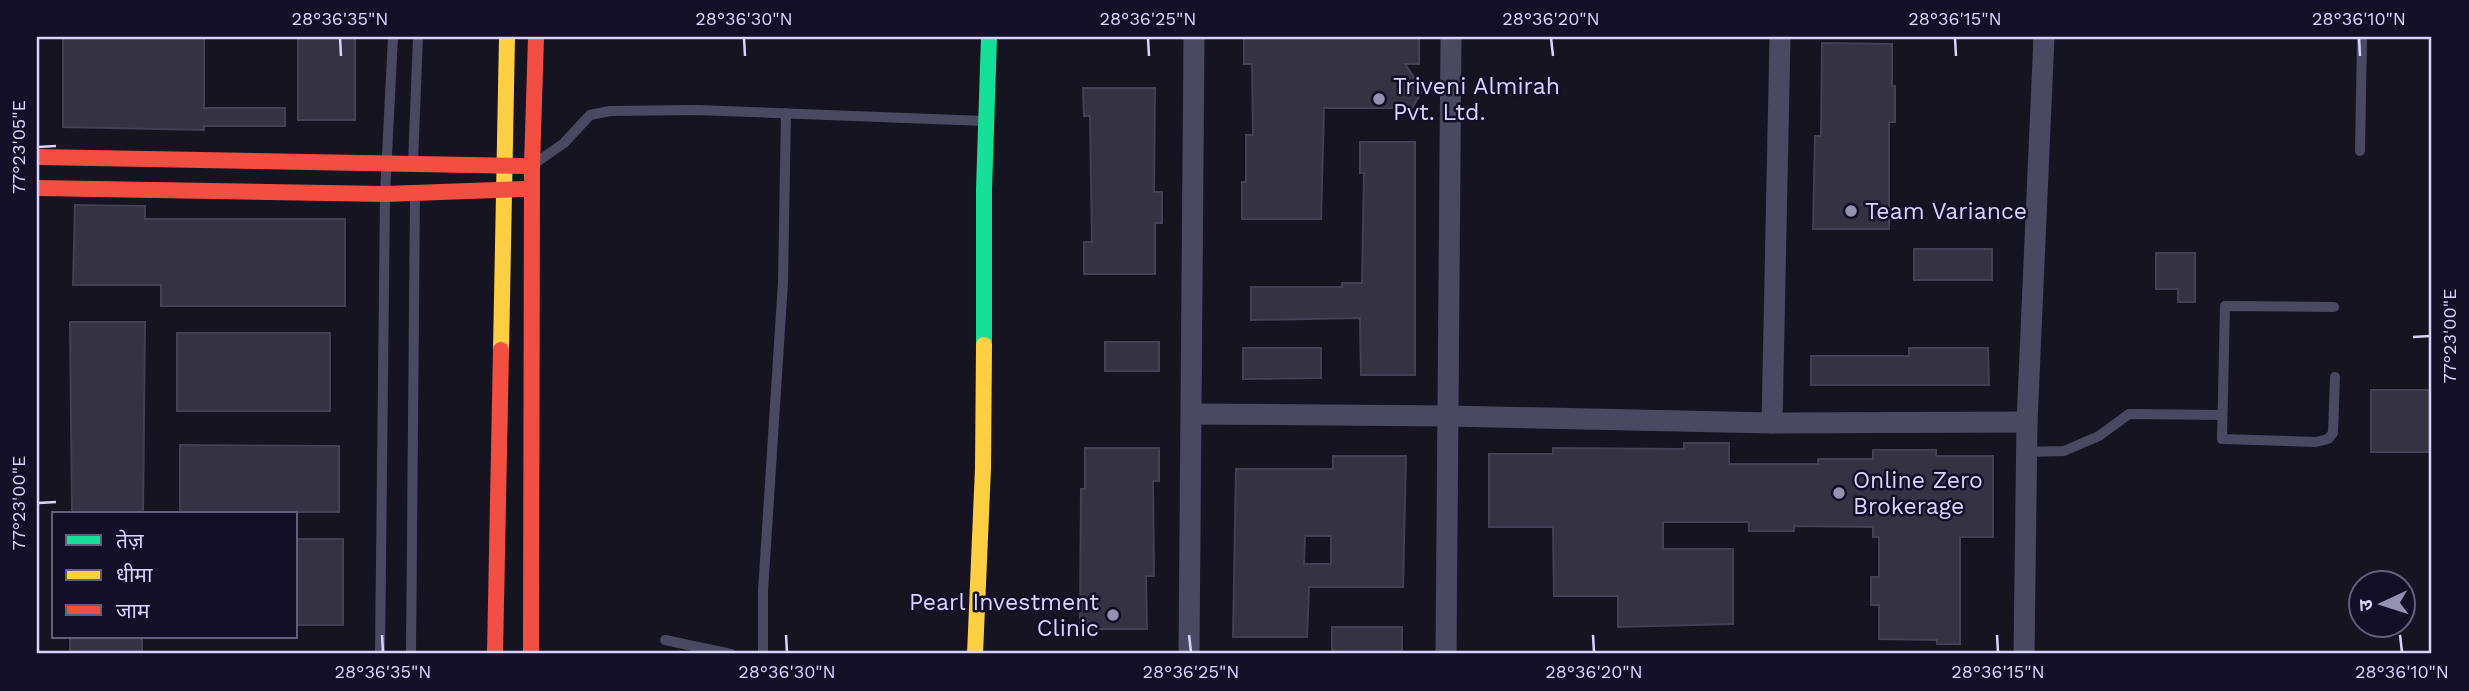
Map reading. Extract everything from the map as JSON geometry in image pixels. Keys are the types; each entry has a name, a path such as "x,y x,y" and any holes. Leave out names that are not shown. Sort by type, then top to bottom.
{"street":[{"path":"495,654 507,37"},
{"path":"531,654 532,165 536,37"},
{"path":"975,654 984,444 984,121 989,37"},
{"path":"1189,654 1194,37"},
{"path":"1446,654 1451,37"},
{"path":"1772,423 1780,37"},
{"path":"2024,654 2026,452 2044,37"},
{"path":"37,157 387,163 414,179 505,189 533,189"},
{"path":"37,188 385,194 414,179 532,165"},
{"path":"1192,414 1772,423 2027,422"}],"lane":[{"path":"380,654 385,194 393,37"},
{"path":"411,654 414,179 418,37"},
{"path":"2360,151 2362,37"},
{"path":"532,165 564,143 594,113 696,110 984,121"},
{"path":"763,654 763,591 783,282 786,114"},
{"path":"2334,307 2225,306 2221,439 2316,442 2328,439 2333,433 2335,377"},
{"path":"2026,452 2064,451 2099,436 2129,414 2222,415"},
{"path":"665,640 731,654"}],"building":[{"path":"63,37 204,37 204,108 285,108 285,126 204,126 204,130 63,127"},
{"path":"298,37 355,37 355,120 298,120"},
{"path":"1244,37 1419,37 1419,64 1405,64 1423,90 1412,108 1324,108 1321,219 1242,219 1242,182 1246,182 1246,135 1253,135 1252,64 1244,64"},
{"path":"1822,43 1892,44 1895,122 1889,122 1889,229 1813,229 1815,136 1821,136"},
{"path":"1083,88 1155,88 1154,192 1162,192 1162,223 1155,223 1155,274 1084,274 1084,242 1092,242 1090,116 1084,116"},
{"path":"1360,142 1415,142 1415,375 1361,375 1360,318 1251,320 1251,287 1342,287 1342,283 1362,283 1364,173 1360,173"},
{"path":"75,205 145,206 145,219 345,219 345,306 161,306 161,285 73,285"},
{"path":"1914,249 1992,249 1992,280 1914,280"},
{"path":"2156,253 2195,253 2195,302 2178,302 2178,289 2156,289"},
{"path":"70,322 145,322 143,512 72,512"},
{"path":"177,333 330,333 330,411 177,411"},
{"path":"1105,342 1159,342 1159,371 1105,371"},
{"path":"1243,348 1321,348 1321,378 1243,379"},
{"path":"1909,348 1988,348 1989,385 1811,385 1811,356 1909,356"},
{"path":"2371,390 2432,390 2432,452 2371,452"},
{"path":"1684,443 1729,443 1729,464 1818,464 1818,459 1873,459 1873,450 1936,450 1936,456 1993,456 1993,537 1960,537 1960,644 1937,644 1937,640 1879,639 1879,605 1871,605 1871,577 1879,577 1879,537 1873,537 1873,527 1794,526 1794,531 1749,531 1749,522 1663,522 1663,549 1733,549 1733,624 1618,627 1618,596 1554,596 1553,527 1489,527 1489,454 1553,454 1553,448 1684,449"},
{"path":"180,445 339,446 339,512 180,512"},
{"path":"1085,448 1159,448 1159,481 1153,481 1154,576 1146,576 1147,629 1080,629 1081,489 1085,489"},
{"path":"1333,456 1406,456 1403,587 1309,587 1307,637 1233,637 1236,469 1333,469","holes":["1305,536 1331,536 1331,564 1304,564"]},
{"path":"298,539 343,539 343,625 298,625"},
{"path":"1332,627 1402,627 1402,654 1332,654"},
{"path":"70,638 142,638 142,654 70,654"}],"traffic: fast":[{"path":"984,345 984,189 989,37"}],"traffic: slow":[{"path":"501,350 507,37"},
{"path":"975,654 983,468 984,345"}],"traffic: jam":[{"path":"531,654 532,165 536,37"},
{"path":"37,157 522,166"},
{"path":"37,188 385,194 524,189"},
{"path":"495,654 501,350"}],"place":[{"name":"Triveni Almirah Pvt. Ltd.","path":"1379,99"},
{"name":"Team Variance","path":"1851,211"},
{"name":"Online Zero Brokerage","path":"1839,493"},
{"name":"Pearl Investment Clinic","path":"1113,615"}]}
